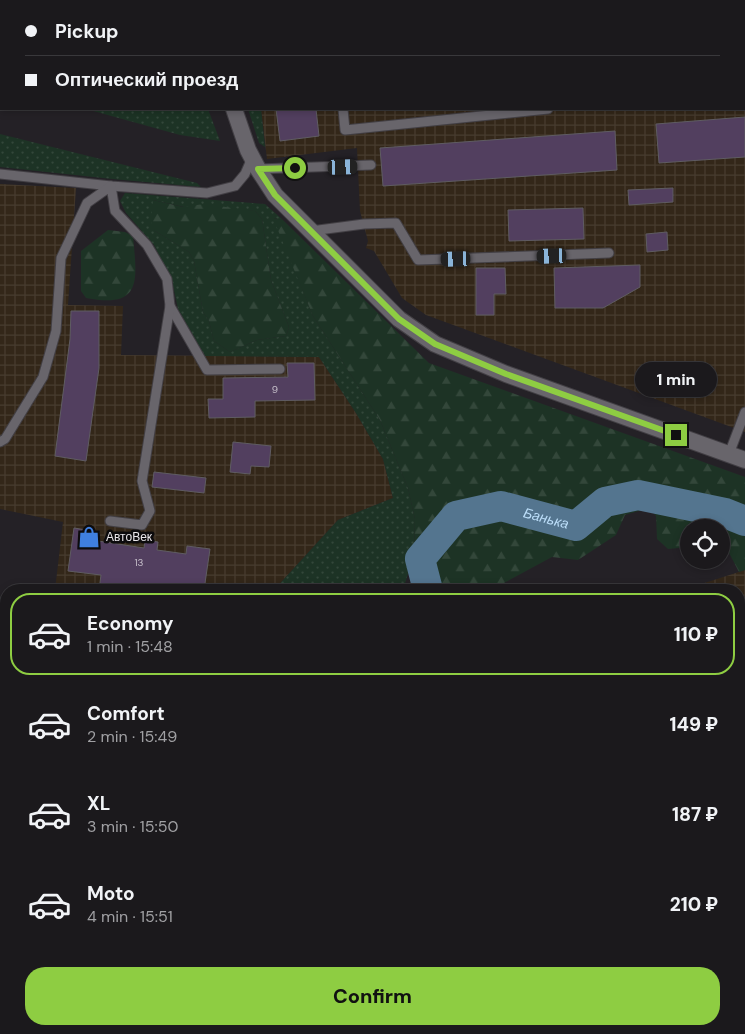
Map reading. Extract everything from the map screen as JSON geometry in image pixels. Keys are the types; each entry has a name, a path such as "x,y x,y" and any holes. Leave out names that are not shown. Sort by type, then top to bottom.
{"street":[{"path":"234,110 255,164 275,195 399,319 435,344 506,374 745,460"}],"lane":[{"path":"343,110 345,130 538,110"},
{"path":"0,174 111,186 206,193 235,186 255,164 371,165"},
{"path":"110,521 142,525 150,511 142,480 170,306 167,279 147,245 115,211 111,186"},
{"path":"0,442 5,439 43,377 56,331 61,258 87,203 111,186"},
{"path":"311,231 364,224 396,223 418,260 609,253"},
{"path":"170,306 207,370 280,369"},
{"path":"729,454 745,412"}],"shaded area":[{"path":"261,110 745,110 745,432 426,315 402,298 374,251 366,248 368,241 360,211 357,148 267,159"},
{"path":"0,184 76,188 68,305 123,306 121,355 319,357 356,413 383,459 393,498 338,520 279,584 56,584 63,522 0,509"},
{"path":"745,570 745,584 701,584"}],"green space":[{"path":"90,110 208,110 220,141 180,135"},
{"path":"248,110 261,110 265,147 259,143"},
{"path":"0,134 197,183 201,187 0,167"},
{"path":"125,193 265,204 283,220 274,218 313,316 380,420 408,488 415,519 414,554 405,584 279,584 338,520 393,498 383,459 356,413 319,357 205,356 178,309 172,281 154,245 126,213 120,201","holes":["153,200 184,207 255,211 262,219 271,280 289,327 286,336 257,340 230,352 214,341 209,321 203,312 194,261 189,252 155,231"]},
{"path":"153,200 183,207 204,204 255,211 262,219 271,280 289,327 286,336 257,340 230,352 214,341 209,321 203,312 194,261 189,252 155,231 151,222"},
{"path":"273,218 283,220 429,363 745,477 745,570 739,572 730,555 730,519 680,519 680,548 668,549 657,539 656,516 649,508 625,515 616,535 578,560 552,557 502,584 432,584 414,554 415,519 408,488 380,420 313,316"},
{"path":"108,230 125,232 133,236 135,278 132,288 127,295 118,299 86,298 81,291 81,251"}],"building":[{"path":"276,110 316,110 319,136 280,141"},
{"path":"745,117 745,157 659,163 656,124"},
{"path":"615,131 617,170 383,186 380,148"},
{"path":"673,188 673,202 629,205 628,190"},
{"path":"583,208 584,239 509,241 508,210"},
{"path":"667,232 668,250 647,252 646,234"},
{"path":"640,265 640,287 603,308 555,308 554,268"},
{"path":"476,268 505,268 506,294 494,294 494,315 476,315"},
{"path":"71,311 99,311 99,368 86,461 55,456 70,339"},
{"path":"287,363 314,363 315,400 255,401 255,417 209,418 208,399 223,399 223,378 288,377"},
{"path":"233,442 271,446 269,467 251,466 250,474 230,472"},
{"path":"154,472 206,478 204,493 152,487"},
{"path":"74,528 99,532 98,541 144,548 145,540 158,542 157,550 186,554 187,546 210,549 205,584 100,584 101,575 68,571"}],"waterway":[{"name":"Банька","path":"426,584 420,559 456,516 501,506 576,526 605,502 638,495 725,513 745,521"}],"place":[{"name":"АвтоВек","path":"89,537"}],"route":[{"path":"295,168 258,169 275,195 399,319 435,344 506,374 676,435"}]}
